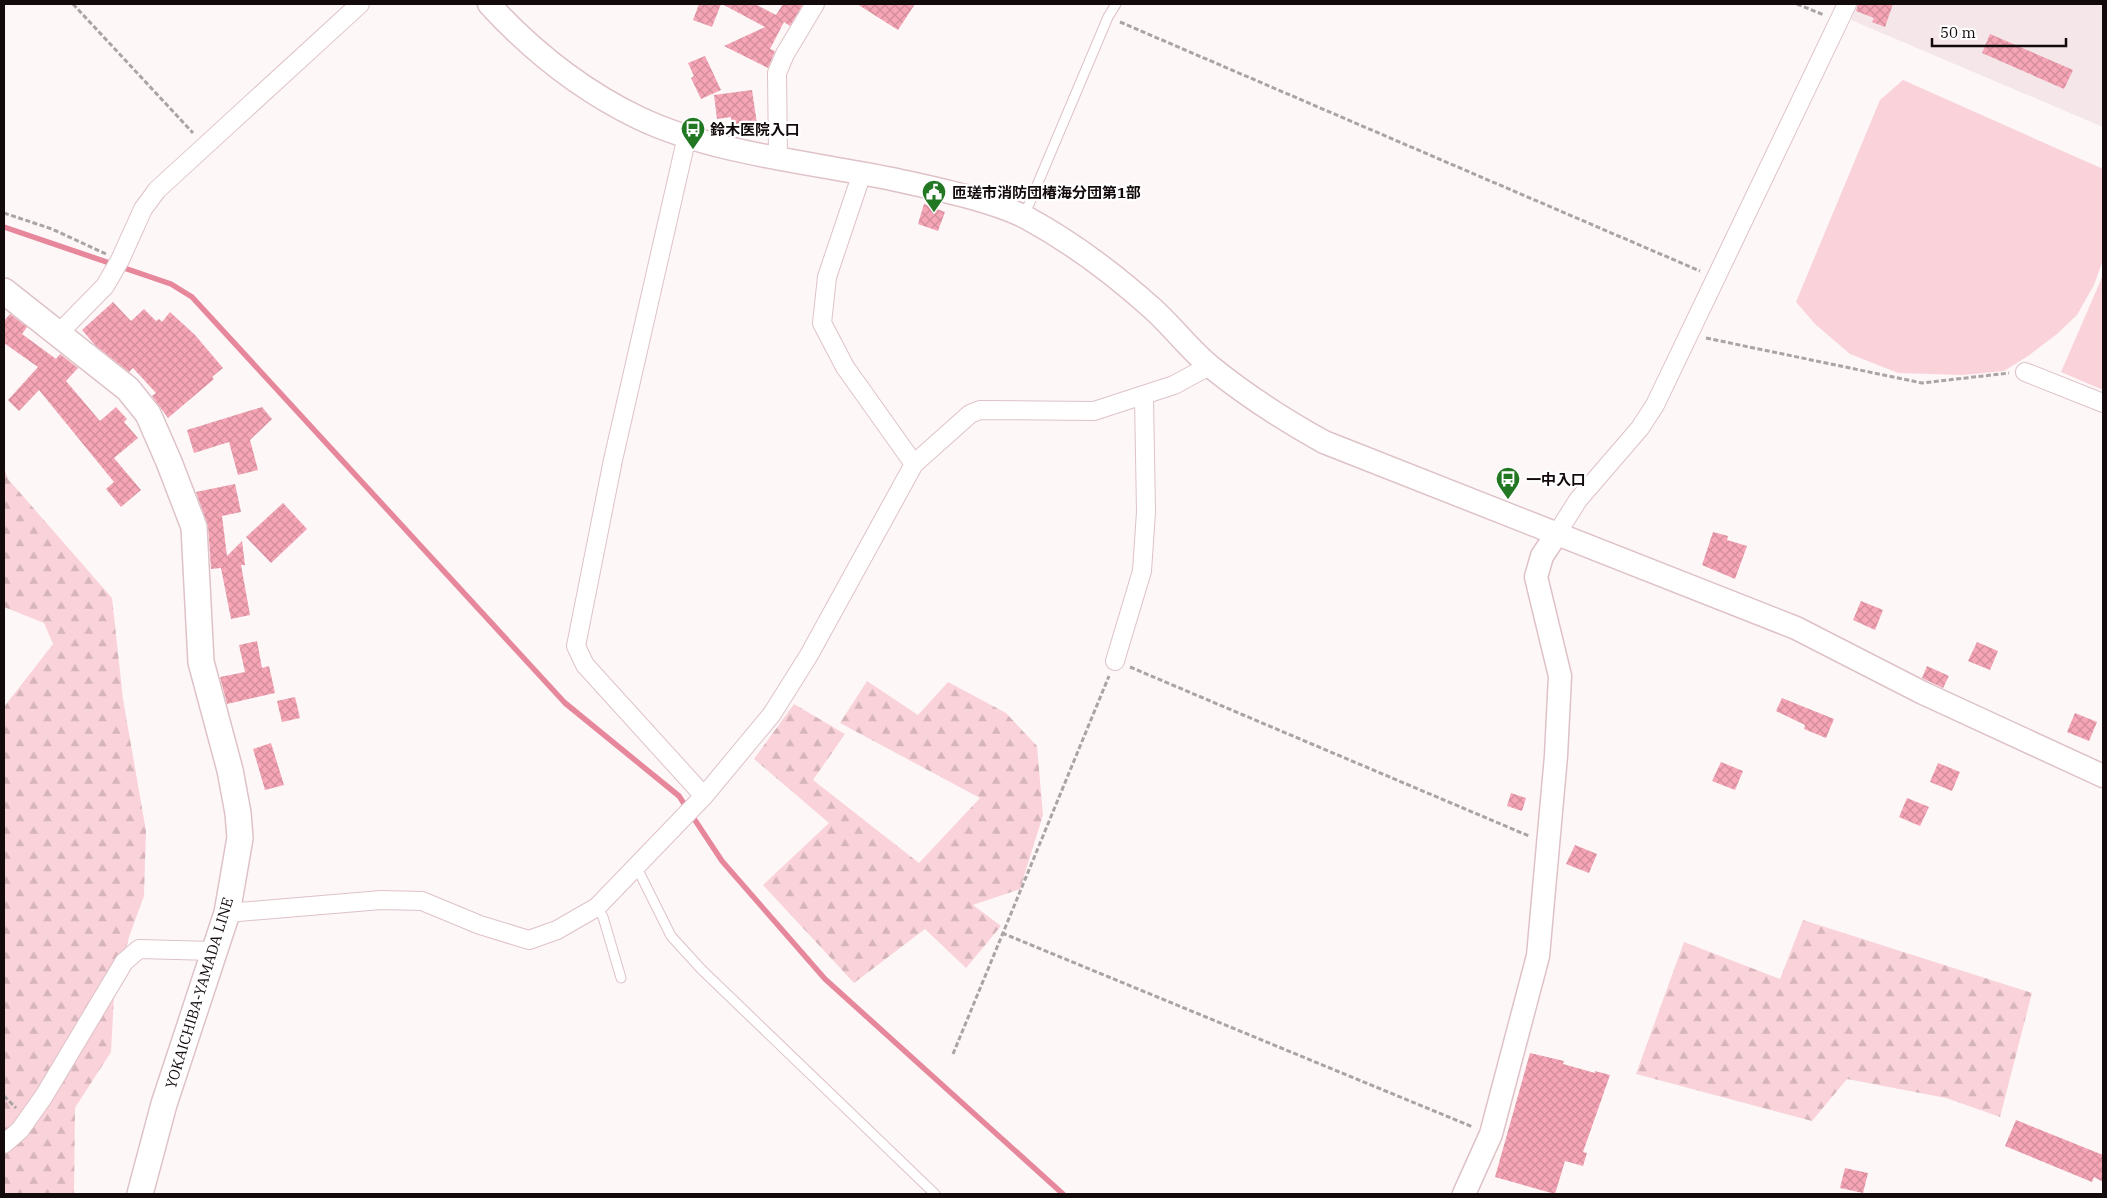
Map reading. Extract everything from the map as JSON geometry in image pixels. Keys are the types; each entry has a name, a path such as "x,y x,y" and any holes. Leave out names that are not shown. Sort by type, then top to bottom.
{"main road":[{"name":"YOKAICHIBA-YAMADA LINE","path":"4,291 128,389 148,414 169,462 194,528 201,662 230,770 238,814 240,838 227,913 213,951 162,1113 140,1194"}],"street":[{"path":"59,333 105,286 120,260 143,209 157,190 360,4"},
{"path":"489,4 548,62 598,96 640,118 687,136 778,157 862,173 972,199 1024,217 1064,239 1102,266 1153,309 1209,366 1276,416 1324,442 1796,628 1923,693 2103,776"},
{"path":"778,157 777,73 785,54 815,4"},
{"path":"1464,1194 1491,1134 1538,956 1560,676 1536,577 1542,556 1578,500 1640,428 1655,405 1847,4"},
{"path":"687,136 612,460 576,646 585,665 704,796"},
{"path":"862,173 827,277 822,323 845,367 914,464"},
{"path":"227,913 381,900 422,901 480,925 530,940 557,930 597,907 704,796 772,714 809,656 914,464 970,414 980,410 1094,411 1144,397 1174,385 1209,366"},
{"path":"2025,372 2103,403"},
{"path":"1115,661 1142,571 1146,512 1144,397"},
{"path":"4,1144 20,1130 44,1096 124,962 139,949 213,951"}],"lane":[{"path":"1024,217 1108,17 1116,4"},
{"path":"636,866 671,936 700,969 935,1194"},
{"path":"597,907 603,917 621,978"}],"path":[{"path":"73,4 206,146"},
{"path":"1797,4 1840,22"},
{"path":"1108,17 1716,278"},
{"path":"4,212 52,229 120,260"},
{"path":"1688,335 1922,383 2025,372"},
{"path":"953,1054 1115,661 1548,844"},
{"path":"1002,933 1491,1134"}],"shaded area":[{"path":"1858,4 2103,4 2103,127 1851,20"}],"green space":[{"path":"1903,80 2103,169 2103,260 2094,285 2077,315 2057,334 2004,371 1963,375 1898,373 1850,354 1815,324 1796,302 1880,100"},
{"path":"2103,275 2103,390 2061,372"},
{"path":"4,467 8,479 112,598 123,699 146,831 144,896 129,937 114,996 111,1052 75,1108 74,1194 4,1194 4,707 53,644 44,623 4,607"},
{"path":"867,681 918,715 948,682 1006,713 1037,746 1043,815 1020,889 973,905 1001,926 966,968 925,929 854,983 763,885 829,823 754,759 794,704 845,734 813,780 919,863 980,798 840,723"},
{"path":"1803,920 2032,993 2000,1117 1946,1098 1847,1079 1812,1121 1636,1074 1684,942 1780,979"}],"building":[{"path":"699,4 721,4 712,27 693,20"},
{"path":"722,4 755,4 776,15 783,4 803,4 790,26 784,22 770,49 775,51 768,68 724,46 765,27"},
{"path":"857,4 915,4 898,30"},
{"path":"1858,4 1893,4 1885,27 1872,22 1874,18 1856,11"},
{"path":"1990,34 2073,70 2064,89 1982,53"},
{"path":"705,56 721,90 701,99 691,78 694,76 688,63"},
{"path":"752,90 757,124 732,127 731,117 717,119 714,95"},
{"path":"924,204 945,212 938,231 918,224"},
{"path":"113,302 131,321 144,309 156,321 159,319 162,322 170,312 195,335 223,368 212,377 214,379 168,418 152,396 156,393 133,368 129,372 96,346 82,330"},
{"path":"10,314 27,327 22,334 56,359 60,354 78,368 66,381 100,421 116,407 127,419 124,422 138,438 114,458 141,490 121,507 106,489 114,482 39,390 19,411 8,400 38,367 4,343 4,321"},
{"path":"262,407 272,419 250,440 258,470 238,475 229,442 194,453 187,430"},
{"path":"235,484 241,512 222,516 227,556 242,541 245,565 241,565 250,615 231,619 221,568 211,569 208,526 196,492"},
{"path":"283,503 307,529 271,563 246,537"},
{"path":"1713,532 1728,536 1727,540 1747,546 1735,579 1702,565"},
{"path":"1861,601 1883,610 1875,630 1853,620"},
{"path":"257,641 262,668 269,666 275,693 227,704 220,677 245,672 239,645"},
{"path":"1977,642 1998,651 1990,670 1968,661"},
{"path":"1927,666 1949,676 1943,688 1922,678"},
{"path":"295,697 300,718 282,722 277,701"},
{"path":"1782,698 1834,719 1826,738 1804,729 1805,725 1776,711"},
{"path":"2075,713 2097,722 2089,741 2067,732"},
{"path":"271,743 284,785 265,790 253,749"},
{"path":"1721,762 1743,771 1735,790 1712,781"},
{"path":"1938,763 1960,772 1952,791 1930,782"},
{"path":"1511,793 1526,798 1522,811 1507,806"},
{"path":"1907,798 1929,807 1920,826 1899,817"},
{"path":"1575,845 1597,854 1589,873 1566,864"},
{"path":"1530,1053 1564,1061 1563,1064 1595,1073 1595,1071 1610,1075 1583,1152 1587,1153 1583,1166 1565,1161 1555,1194 1495,1177"},
{"path":"2016,1120 2103,1155 2103,1182 2094,1177 2092,1182 2005,1146"},
{"path":"1845,1168 1868,1173 1863,1193 1840,1188"}],"waterway":[{"path":"4,227 171,284 192,297 565,703 679,796 722,861 825,979 1063,1194"}],"place":[{"name":"鈴木医院入口","path":"693,150"},
{"name":"匝瑳市消防団椿海分団第1部","path":"934,213"},
{"name":"一中入口","path":"1508,500"}]}
